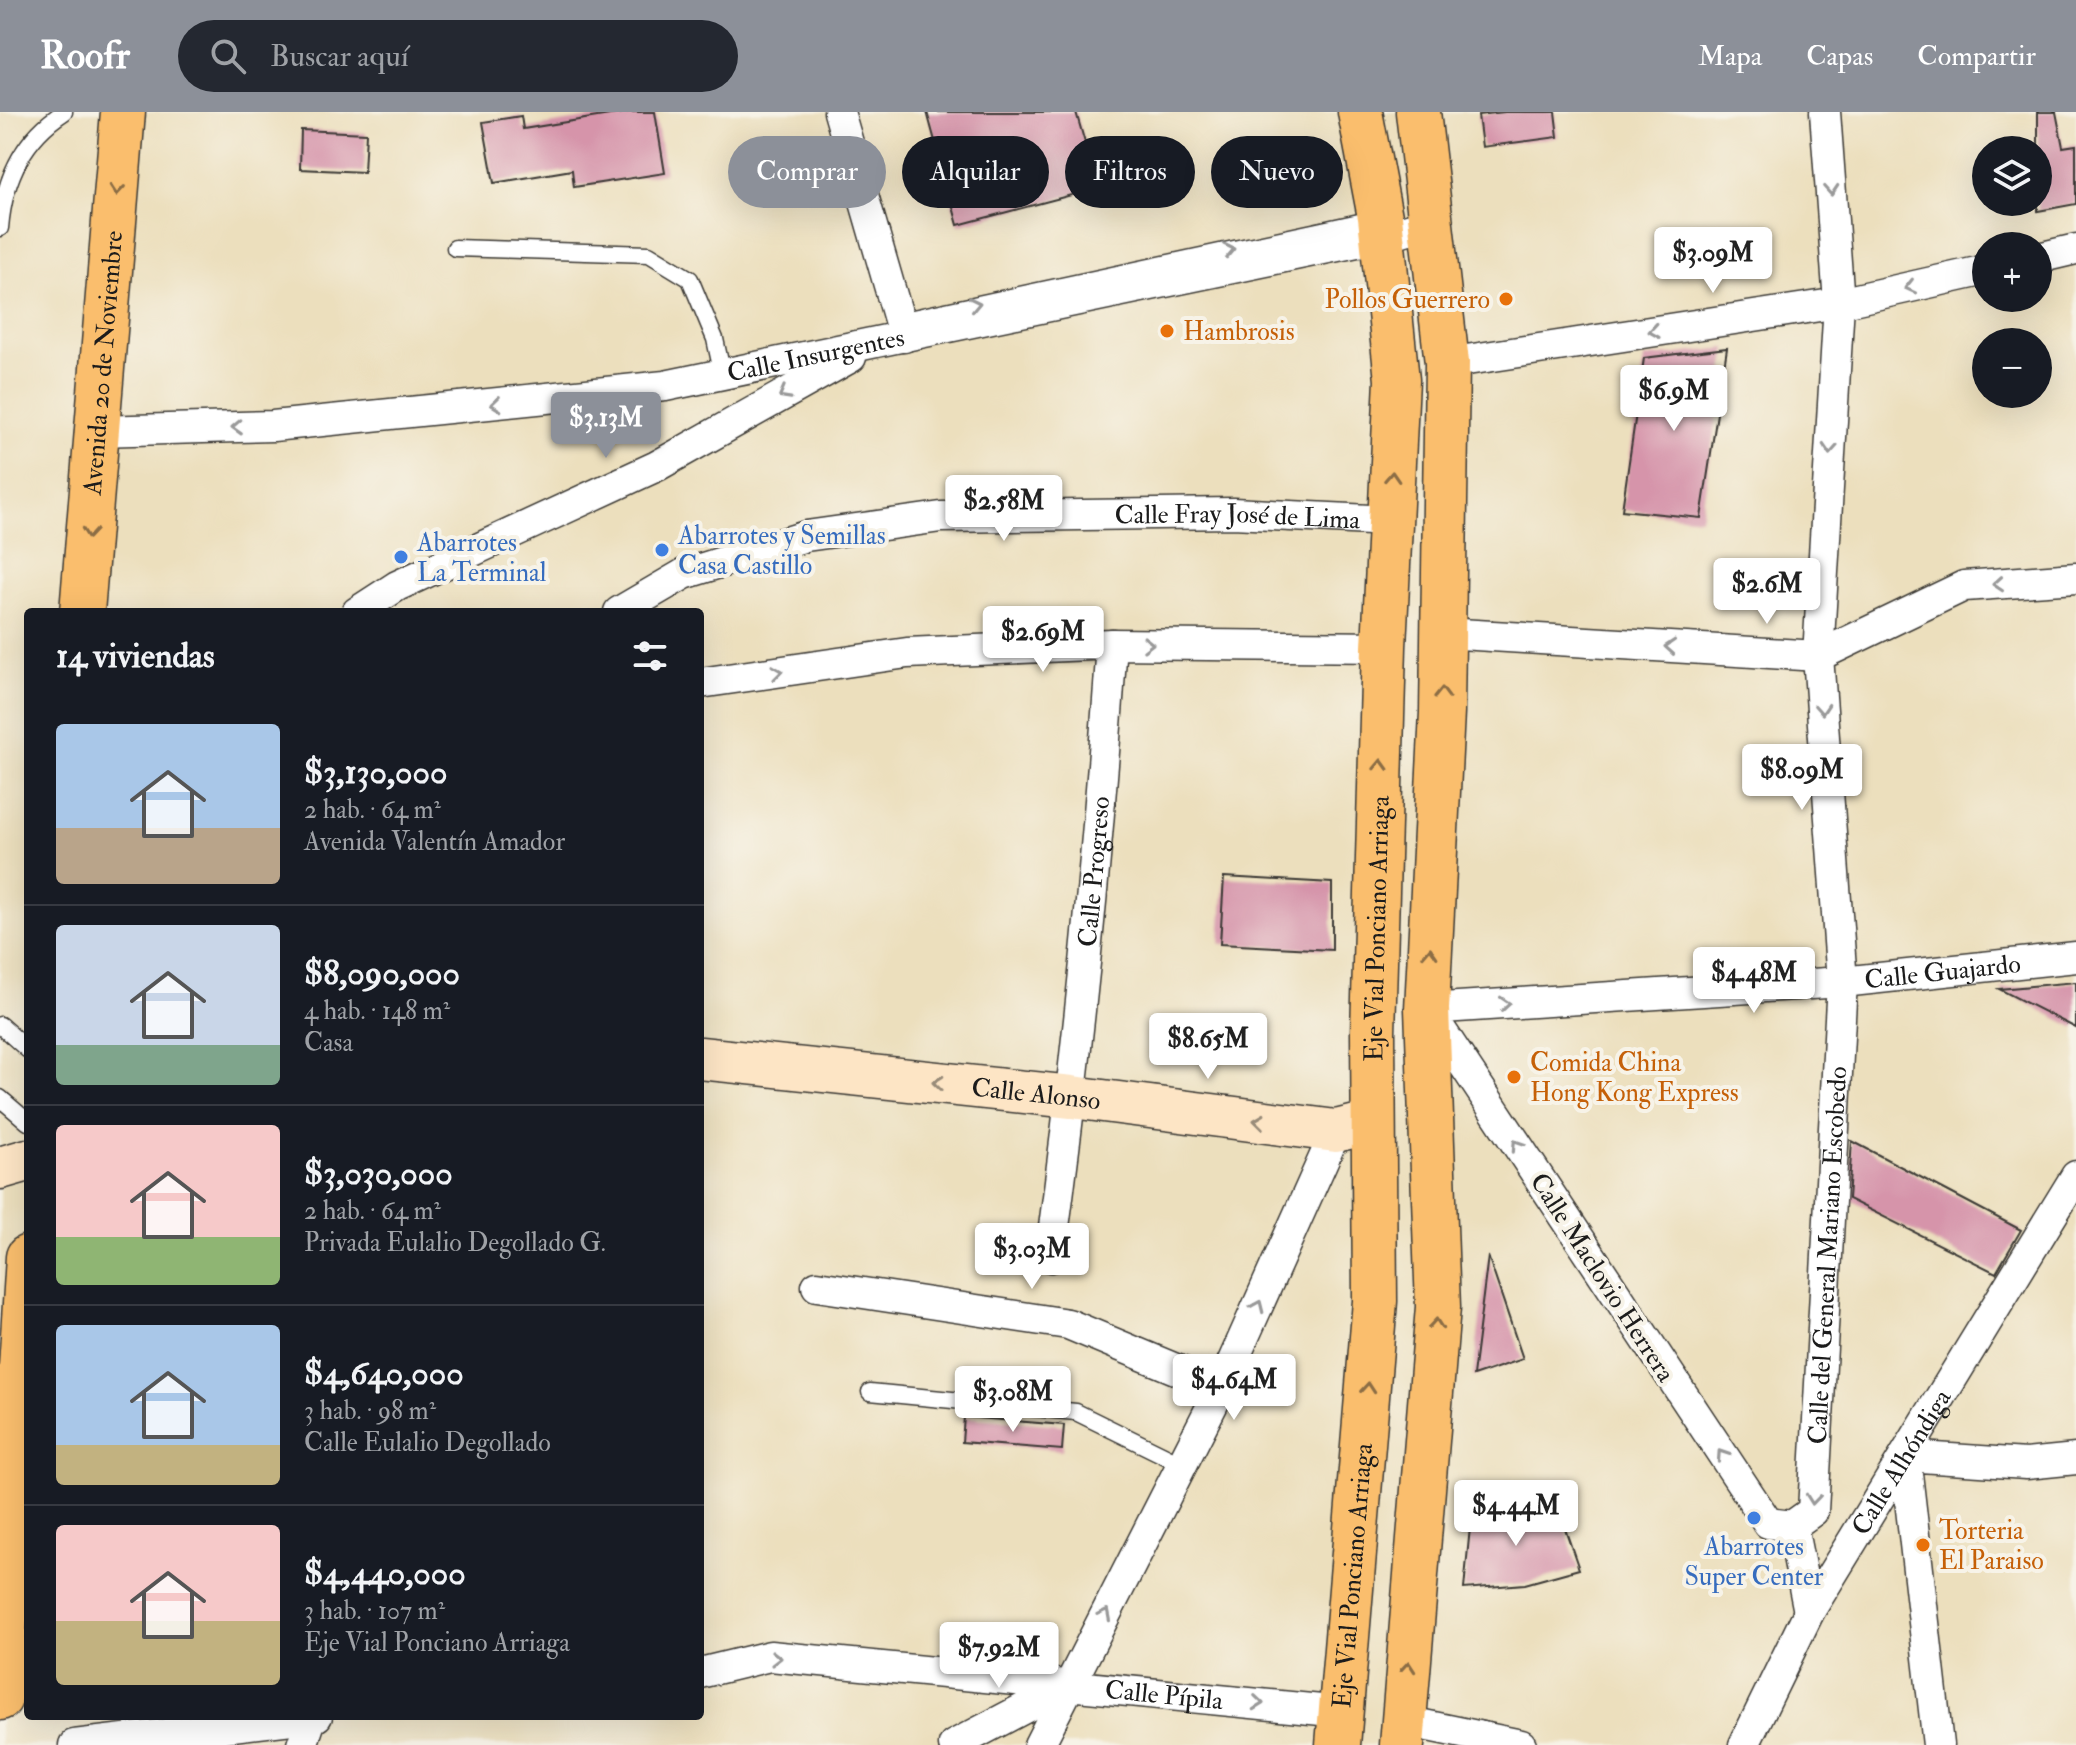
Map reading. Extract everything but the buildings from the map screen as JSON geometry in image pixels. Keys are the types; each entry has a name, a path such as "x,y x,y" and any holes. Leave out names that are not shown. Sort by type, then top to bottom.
{"main road":[{"name":"Avenida 20 de Noviembre","path":"82,608 123,112"},
{"name":"Eje Vial Ponciano Arriaga","path":"1340,1728 1375,1301 1354,1126 1397,380 1381,227 1360,112"},
{"name":"Eje Vial Ponciano Arriaga","path":"1403,1733 1438,1307 1427,1009 1443,633 1447,363 1418,112"},
{"path":"0,1698 24,1320"}],"street":[{"path":"363,608 397,586 657,466 893,334 839,112"},
{"name":"Calle del General Mariano Escobedo","path":"1792,1526 1813,1511 1842,982 1818,656 1839,303 1825,112"},
{"name":"Calle Insurgentes","path":"97,431 273,426 665,386 723,376 893,334 1381,227 1429,223"},
{"path":"2052,255 2076,249"},
{"path":"1447,363 1839,303 1972,273"},
{"name":"Calle Fray José de Lima","path":"628,608 684,574 806,536 941,517 1233,513 1390,521"},
{"path":"1443,633 1818,656 1964,586 2076,578"},
{"path":"704,682 907,653 1112,644 1384,647"},
{"name":"Calle Progreso","path":"1050,1257 1072,1097 1100,827 1112,644"},
{"name":"Calle Guajardo","path":"1427,1009 1842,982 2076,957"},
{"name":"Calle Maclovio Herrera","path":"1427,1009 1768,1523 1792,1526"},
{"name":"Calle Alonso","path":"704,1058 1354,1126"},
{"path":"1039,1745 1354,1126"},
{"path":"0,1168 24,1161"},
{"name":"Calle Alhóndiga","path":"1744,1745 1809,1612 2076,1176"},
{"name":"Calle Alhóndiga","path":"2046,1228 2076,1211"},
{"path":"817,1286 1068,1324 1221,1388"},
{"path":"1938,1745 1905,1456 2026,1464 2076,1459"},
{"path":"1792,1526 1809,1612"},
{"name":"Calle Pípila","path":"704,1672 770,1656 1070,1684 1340,1728"},
{"path":"954,1745 1070,1684"},
{"path":"74,1745 280,1720"},
{"path":"302,1745 311,1720"},
{"path":"1403,1733 1521,1745"}],"lane":[{"path":"0,228 7,183 16,163 48,122 64,112"},
{"path":"455,248 649,254 690,279 715,339 723,376"},
{"path":"0,1025 24,1046"},
{"path":"0,1098 24,1119"},
{"path":"870,1392 1076,1412 1182,1464"}],"place":[{"name":"Pollos Guerrero","path":"1506,299"},
{"name":"Hambrosis","path":"1167,331"},
{"name":"Abarrotes y Semillas Casa Castillo","path":"662,550"},
{"name":"Abarrotes La Terminal","path":"401,557"},
{"name":"Comida China Hong Kong Express","path":"1514,1077"},
{"name":"Abarrotes Super Center","path":"1754,1518"},
{"name":"Torteria El Paraiso","path":"1923,1545"}]}
